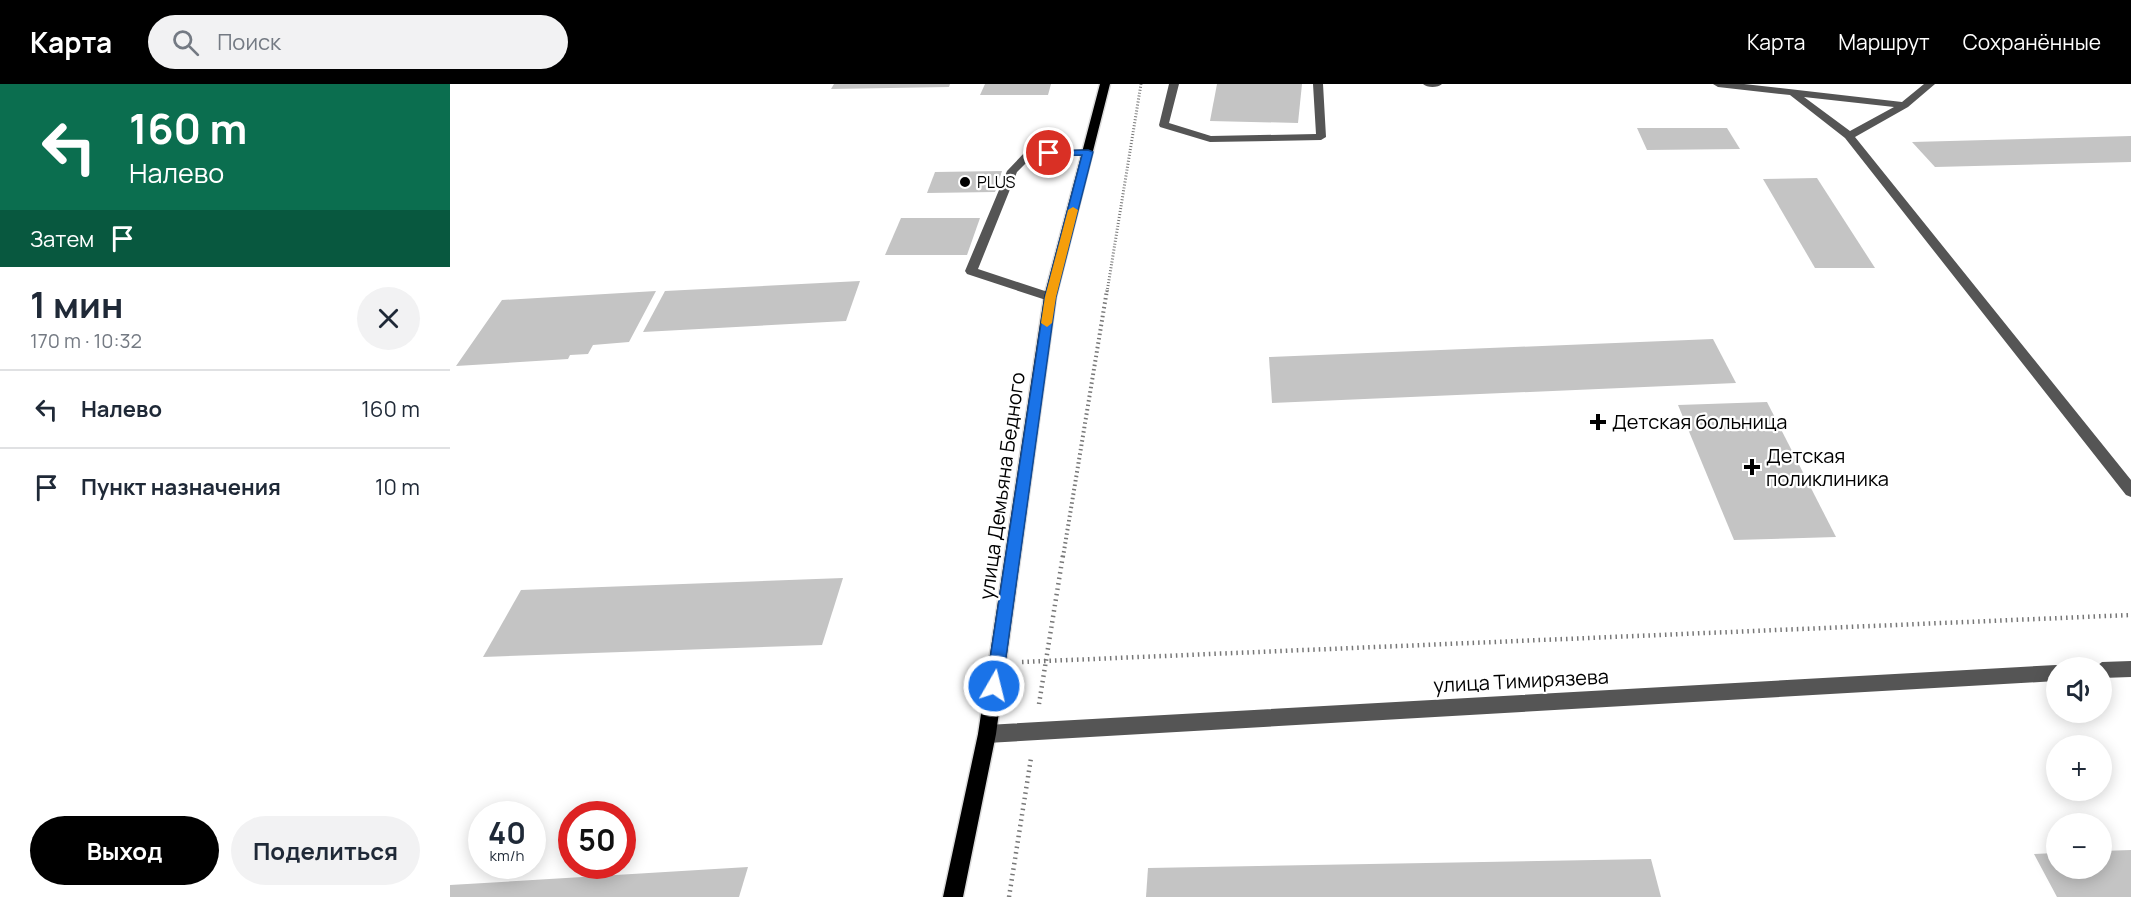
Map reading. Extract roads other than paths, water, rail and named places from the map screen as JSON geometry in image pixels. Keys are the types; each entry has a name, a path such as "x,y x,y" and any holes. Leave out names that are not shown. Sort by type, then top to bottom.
{"main road":[{"name":"улица Демьяна Бедного","path":"952,897 987,734 1050,297 1106,84"}],"street":[{"path":"1174,84 1164,125 1210,139 1321,137 1318,84"},
{"path":"1428,84 1437,84"},
{"path":"1718,84 1904,105"},
{"path":"1849,136 1904,105 1930,84"},
{"path":"1792,92 1849,136 2131,491"},
{"path":"1050,297 971,271 1012,171 1029,154 1088,152"},
{"path":"2112,670 2131,669"},
{"name":"улица Тимирязева","path":"987,734 2046,674"}],"place":[{"name":"PLUS","path":"965,182"},
{"name":"Детская больница","path":"1598,422"},
{"name":"Детская поликлиника","path":"1752,467"}]}
